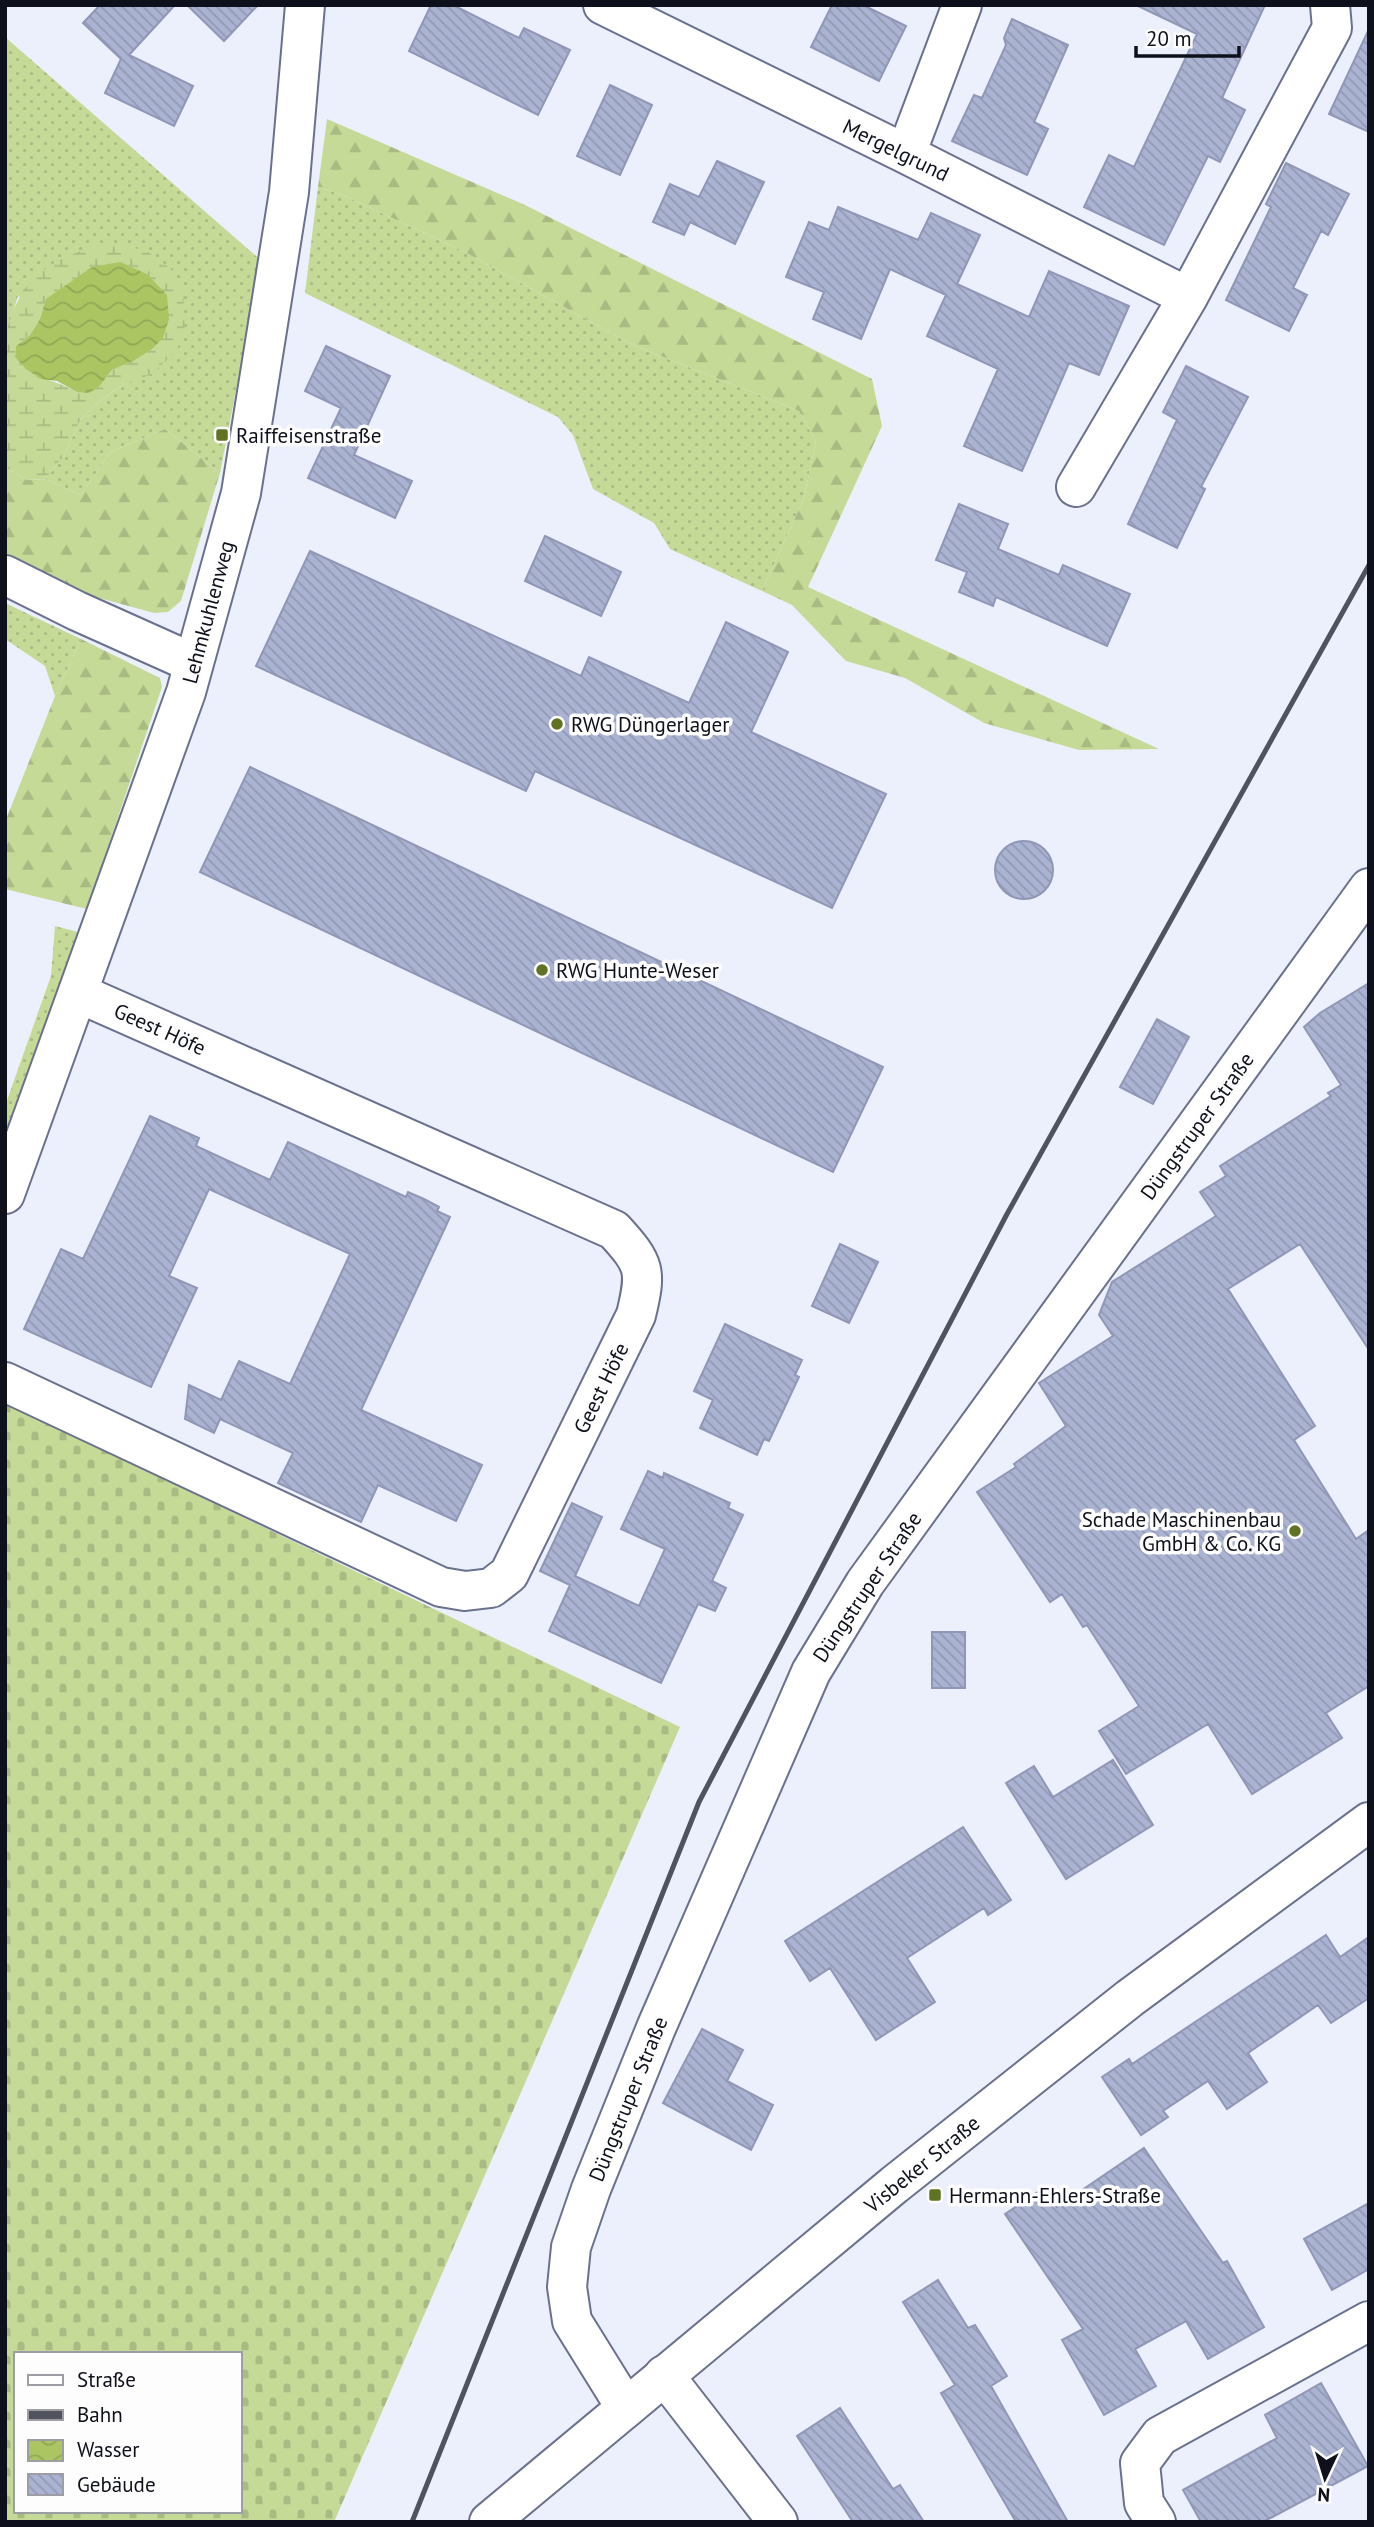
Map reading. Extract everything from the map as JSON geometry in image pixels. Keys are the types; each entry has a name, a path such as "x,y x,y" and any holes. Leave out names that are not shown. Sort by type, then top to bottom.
{"street":[{"name":"Lehmkuhlenweg","path":"5,1194 181,705 241,492 289,192 305,5"},
{"name":"Mergelgrund","path":"603,5 1188,297"},
{"path":"905,154 962,5"},
{"path":"1076,487 1188,297 1332,28 1330,5"},
{"path":"5,575 193,663"},
{"name":"Düngstruper Straße","path":"626,2408 572,2321 567,2287 571,2248 591,2189 656,2028 811,1672 865,1583 1369,888"},
{"name":"Geest Höfe","path":"5,1382 441,1587 465,1591 491,1588 509,1574 636,1315 644,1283 636,1255 614,1230 78,993"},
{"name":"Visbeker Straße","path":"489,2522 894,2185 1130,1998 1369,1822"},
{"path":"1156,2522 1144,2503 1140,2463 1160,2436 1369,2321"},
{"path":"664,2375 778,2522"}],"green space":[{"path":"5,37 264,263 255,292 220,473 165,429 110,452 81,495 45,479 64,456 80,420 97,403 121,386 152,373 18,296 5,338"},
{"path":"327,119 525,205 872,379 882,426 808,587 1159,749 1079,750 984,723 905,678 846,661 792,605 762,591 804,498 816,441 799,411 633,345 461,250 343,195 318,187"},
{"path":"318,187 343,195 461,250 633,345 799,411 816,441 804,498 762,591 670,549 654,523 593,489 573,435 558,417 305,293"},
{"path":"104,243 145,250 171,269 183,292 185,326 177,350 152,374 121,386 97,403 80,420 64,456 45,479 27,480 5,467 5,338 18,300 27,286 51,265","holes":["120,262 147,274 152,349 112,370 99,387 77,392 37,375 15,357 16,346 30,335 40,319 46,299 92,267"]},
{"path":"165,429 220,473 181,601 168,612 154,613 59,587 5,558 5,467 27,480 45,479 81,495 110,452"},
{"path":"5,603 81,639 55,696 45,666 5,639"},
{"path":"81,639 160,678 162,687 87,909 5,889 5,822 55,696"},
{"path":"55,926 85,934 5,1155 5,1106 51,976"},
{"path":"5,1403 680,1727 334,2522 5,2522"}],"water":[{"path":"120,262 147,274 167,295 169,319 163,338 133,361 112,370 99,387 89,393 77,392 57,381 41,379 26,369 15,357 16,346 30,335 40,319 46,299 92,267"}],"building":[{"path":"100,5 175,5 129,55 193,86 174,126 105,93 121,59 83,23"},
{"path":"187,5 258,5 224,41"},
{"path":"431,5 453,5 519,38 524,28 570,50 538,115 409,51"},
{"path":"832,5 863,5 906,26 879,81 811,47"},
{"path":"1136,5 1265,5 1222,98 1245,110 1220,162 1208,156 1164,245 1084,207 1109,155 1134,167 1197,34"},
{"path":"1012,19 1068,45 1034,122 1048,129 1027,175 952,141 974,95 982,98 1006,45 1004,38"},
{"path":"1369,29 1369,132 1329,114"},
{"path":"610,85 652,105 620,175 577,156"},
{"path":"717,161 764,182 735,244 690,222 684,235 653,222 670,184 699,197"},
{"path":"1286,163 1349,194 1328,235 1321,231 1293,288 1307,295 1289,331 1226,300 1271,207 1266,204"},
{"path":"838,207 918,240 931,213 980,235 957,284 1029,317 1049,271 1129,306 1099,375 1069,363 1022,471 964,446 998,369 927,336 946,295 890,269 861,339 813,319 824,292 786,277 809,222 829,230"},
{"path":"326,346 390,376 354,455 412,481 395,518 308,478 341,408 305,391"},
{"path":"1186,366 1248,397 1201,487 1205,489 1177,548 1128,524 1177,420 1163,412"},
{"path":"959,504 1008,524 998,549 1059,575 1063,565 1130,594 1107,646 996,597 993,606 959,592 967,572 936,560"},
{"path":"545,536 621,572 601,616 525,581"},
{"name":"RWG Düngerlager","path":"310,551 581,676 589,657 689,703 726,622 788,652 751,732 886,794 832,908 535,771 526,791 256,666"},
{"name":"RWG Hunte-Weser","path":"250,767 883,1067 833,1172 200,872"},
{"path":"1024,841 1040,846 1048,854 1053,870 1048,886 1040,894 1024,899 1008,894 1000,886 995,870 1000,854 1008,846"},
{"path":"1369,983 1369,1350 1300,1244 1228,1289 1315,1426 1294,1440 1356,1539 1369,1530 1369,1686 1326,1713 1342,1738 1252,1794 1208,1724 1126,1774 1099,1731 1139,1706 1087,1625 1083,1627 1062,1594 1050,1602 977,1492 1016,1467 1014,1464 1066,1426 1039,1383 1113,1336 1099,1315 1112,1282 1216,1216 1200,1192 1226,1176 1220,1166 1331,1096 1328,1093 1341,1085 1304,1027 1320,1013"},
{"path":"1157,1019 1189,1037 1153,1104 1120,1087"},
{"path":"150,1116 199,1138 196,1146 270,1180 288,1142 406,1197 408,1192 424,1199 439,1207 437,1211 450,1217 361,1410 482,1465 456,1521 378,1485 361,1522 278,1483 293,1453 220,1419 214,1433 185,1419 189,1385 221,1400 239,1361 290,1384 350,1254 209,1189 169,1276 197,1288 151,1387 24,1329 61,1249 83,1259"},
{"path":"840,1244 878,1262 849,1323 812,1306"},
{"path":"725,1324 802,1360 795,1375 799,1377 769,1441 764,1439 757,1455 700,1428 713,1400 694,1391"},
{"path":"648,1471 663,1478 664,1473 730,1503 728,1508 743,1515 712,1581 726,1588 715,1611 698,1604 661,1683 549,1631 570,1585 540,1571 572,1503 602,1517 575,1576 639,1606 665,1549 621,1529"},
{"path":"932,1632 965,1632 965,1688 932,1688"},
{"path":"1113,1760 1153,1825 1066,1879 1006,1783 1034,1766 1053,1797"},
{"path":"963,1827 1011,1900 988,1915 984,1908 907,1958 935,2002 876,2040 830,1968 810,1981 785,1941"},
{"path":"1326,1935 1340,1957 1369,1937 1369,1998 1331,2023 1318,2005 1248,2053 1267,2082 1227,2109 1208,2081 1163,2111 1168,2117 1141,2135 1102,2077 1129,2059 1132,2064"},
{"path":"702,2029 743,2050 727,2081 773,2105 751,2150 663,2103"},
{"path":"1144,2148 1223,2263 1227,2261 1264,2327 1208,2359 1186,2321 1135,2349 1156,2386 1104,2415 1062,2340 1083,2329 1005,2214 1044,2188 1057,2207"},
{"path":"1369,2203 1369,2269 1332,2290 1304,2239"},
{"path":"938,2280 968,2328 975,2325 1007,2376 991,2386 1068,2522 1016,2522 941,2393 955,2385 903,2302"},
{"path":"1321,2383 1368,2466 1263,2522 1201,2522 1183,2490 1277,2438 1265,2415"},
{"path":"840,2408 893,2489 900,2485 924,2522 853,2522 797,2436"}],"railway":[{"path":"412,2522 699,1802 1007,1214 1369,565"}],"place":[{"name":"Raiffeisenstraße","path":"222,435"},
{"name":"RWG Düngerlager","path":"557,724"},
{"name":"RWG Hunte-Weser","path":"542,970"},
{"name":"Schade Maschinenbau GmbH & Co. KG","path":"1295,1531"},
{"name":"Hermann-Ehlers-Straße","path":"935,2195"}]}
